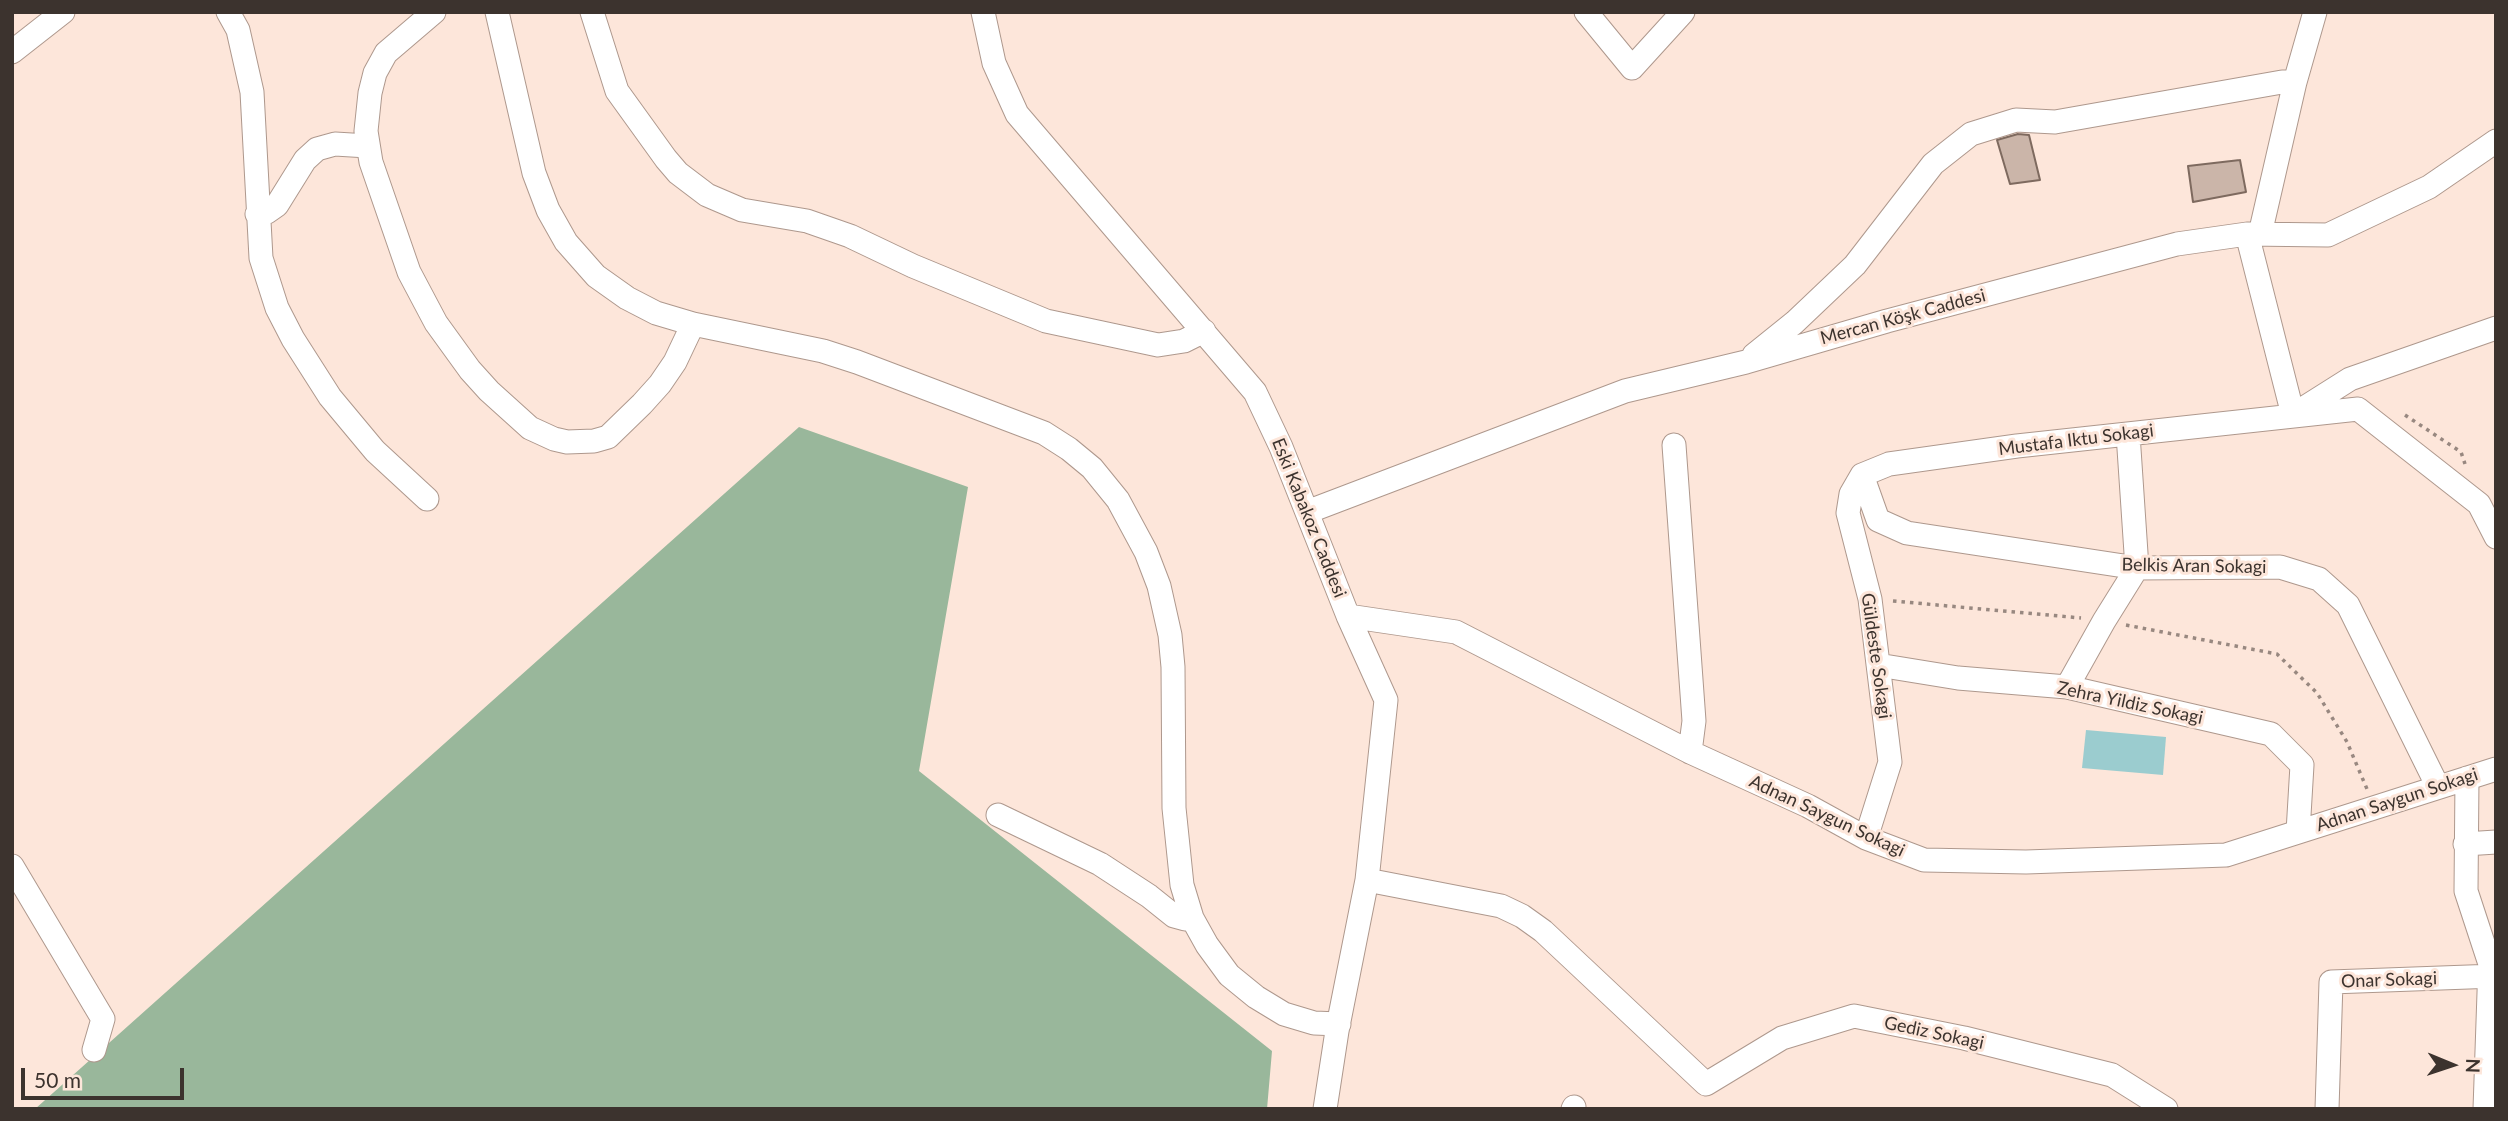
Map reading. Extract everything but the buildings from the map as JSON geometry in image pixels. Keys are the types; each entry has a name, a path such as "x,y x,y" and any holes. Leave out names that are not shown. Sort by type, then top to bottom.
{"street":[{"path":"12,52 63,12"},
{"path":"228,12 237,30 253,92 261,258 277,308 310,369 330,397 367,442 427,499"},
{"path":"434,12 386,53 375,72 367,114 368,146 371,162 410,272 436,323 452,347 489,391 530,428 554,439 580,442 608,437 642,404 675,362 693,324"},
{"path":"497,12 534,173 548,210 566,242 596,276 627,298 656,313 693,324 823,351 1044,433 1091,468 1118,500 1133,524 1159,586 1167,622 1173,667 1174,808 1182,885 1192,918 1206,945 1230,975 1256,997 1294,1017 1314,1023 1339,1024"},
{"path":"593,12 617,91 678,173 707,195 743,210 807,221 850,236 913,266 1046,321 1158,345 1184,341 1204,331"},
{"name":"Eski Kabakoz Caddesi","path":"983,12 994,63 1017,114 1255,392 1281,447 1348,616 1386,700 1367,880 1325,1109"},
{"path":"1586,12 1632,68 1683,12"},
{"path":"2293,415 2253,234 2315,12"},
{"path":"1746,362 1796,322 1855,265 1933,164 1971,134 2016,120 2055,122 2282,82 2295,82"},
{"name":"Mercan Köşk Caddesi","path":"1307,512 1625,391 1746,362 1887,321 2177,244 2253,234 2328,235 2429,187 2496,141"},
{"path":"257,214 267,212 277,205 305,160 317,149 335,144 368,146"},
{"name":"Mustafa Iktu Sokagi","path":"2293,415 2350,379 2496,328"},
{"name":"Mustafa Iktu Sokagi","path":"1862,475 1889,464 2358,408 2479,504 2496,537"},
{"path":"2067,687 2137,568 2127,434"},
{"path":"1674,445 1694,721 1690,752"},
{"name":"Belkis Aran Sokagi","path":"1862,475 1878,520 1907,533 2137,568 2280,567 2319,579 2348,605 2438,788"},
{"name":"Güldeste Sokagi","path":"1862,475 1851,494 1848,513 1870,599 1890,762 1866,838"},
{"name":"Adnan Saygun Sokagi","path":"1348,616 1456,632 1690,752 1808,806 1866,838 1924,860 2026,862 2226,855 2496,769"},
{"name":"Zehra Yildiz Sokagi","path":"1878,665 1958,678 2067,687 2271,734 2302,765 2298,832"},
{"path":"2467,778 2466,891 2492,976 2485,1109"},
{"path":"998,816 1100,864 1174,916 1192,918"},
{"path":"2466,844 2496,842"},
{"path":"12,866 103,1019 94,1050"},
{"name":"Gediz Sokagi","path":"1367,880 1501,906 1522,916 1543,931 1706,1084 1782,1038 1854,1016 1964,1038 2112,1075 2151,1105"},
{"name":"Onar Sokagi","path":"2327,1109 2330,982 2492,976"}],"path":[{"path":"1870,599 2104,621 2277,654 2317,693 2347,742 2375,807"}],"green space":[{"path":"799,427 968,487 919,771 1272,1051 1267,1109 35,1109"}],"water":[{"path":"2086,730 2166,737 2163,775 2082,768"}]}
